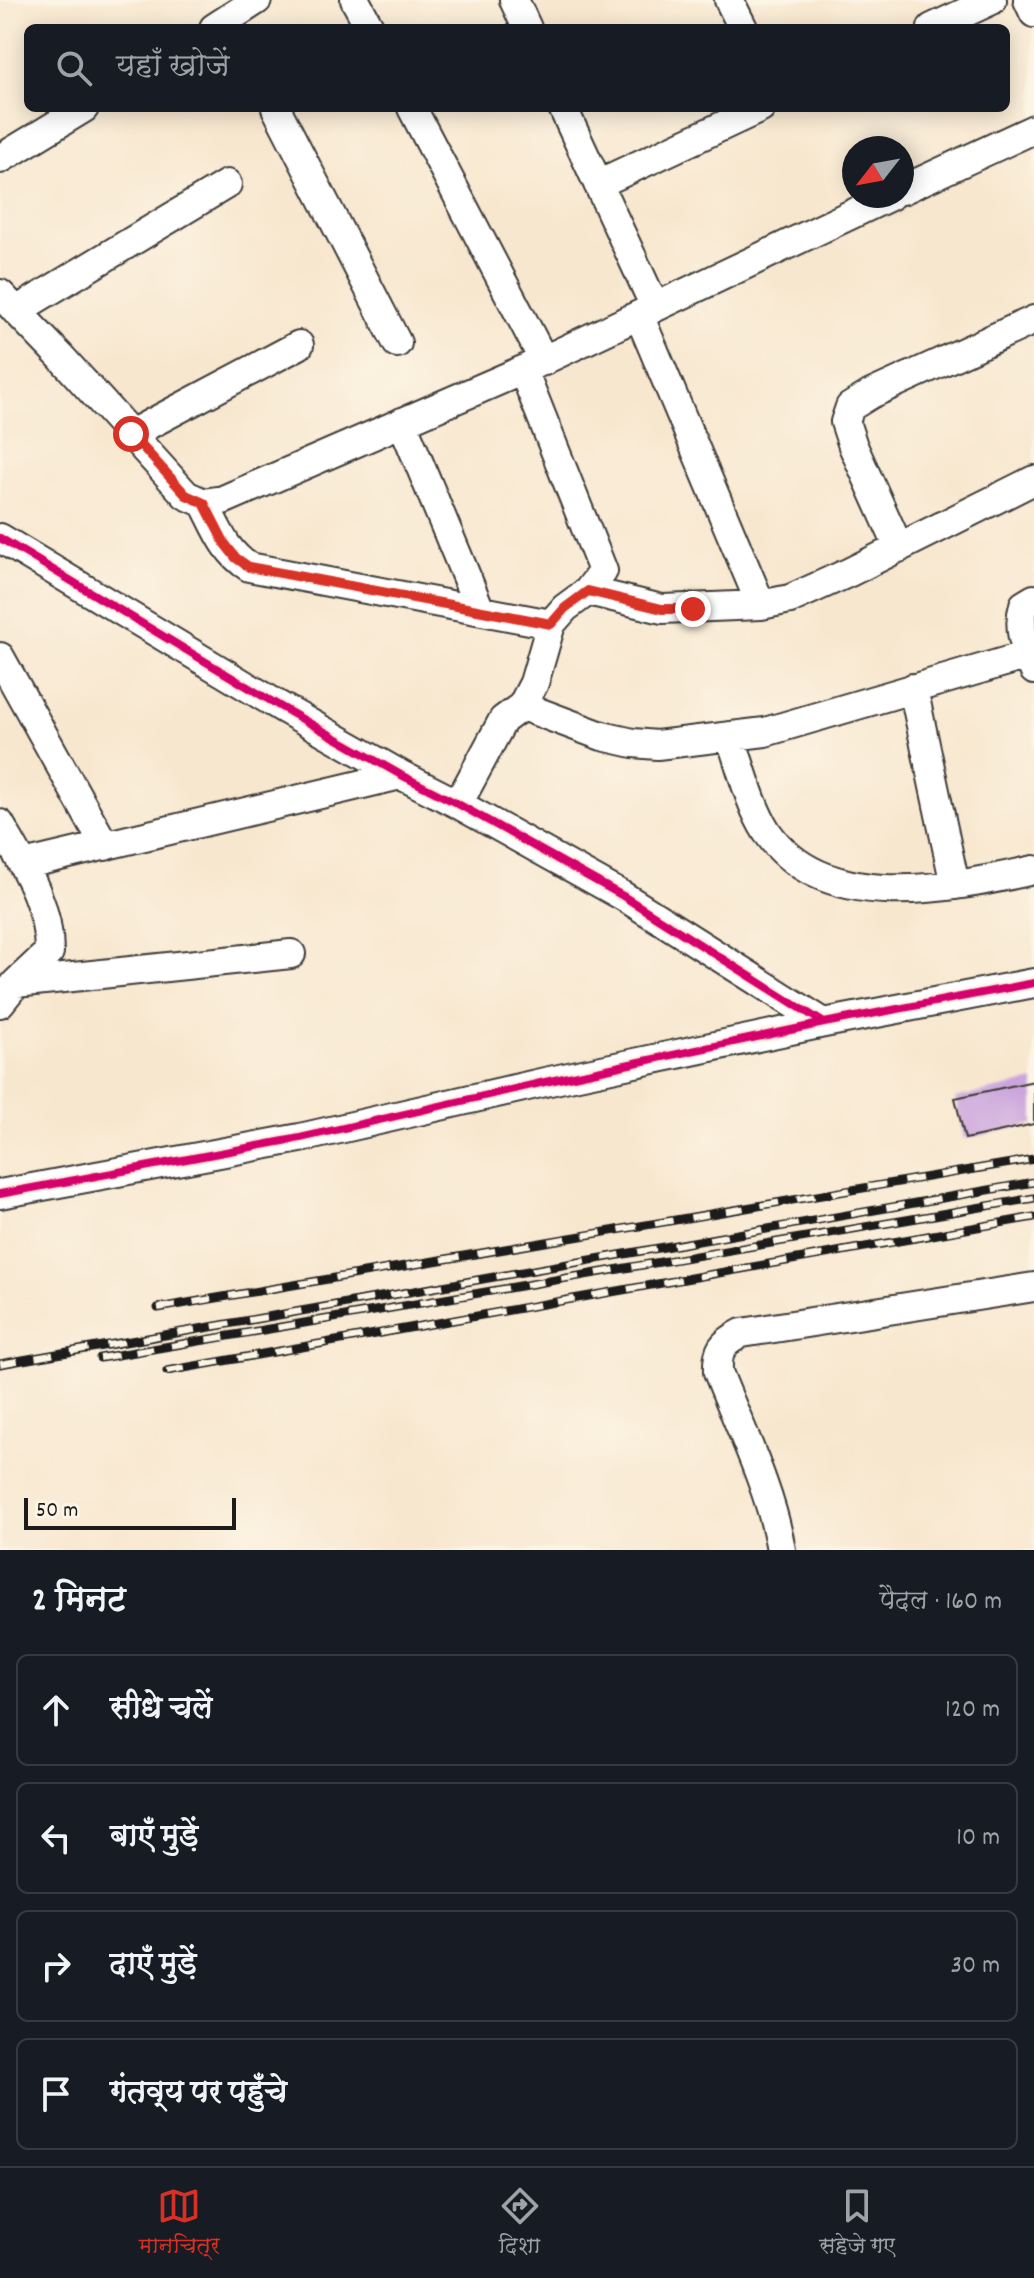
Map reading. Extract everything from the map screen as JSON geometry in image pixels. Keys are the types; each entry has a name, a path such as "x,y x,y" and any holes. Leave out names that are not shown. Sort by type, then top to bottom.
{"street":[{"path":"227,24 257,0"},
{"path":"355,0 368,24"},
{"path":"514,0 525,24"},
{"path":"729,0 741,24"},
{"path":"941,24 992,0"},
{"path":"1028,0 1034,13"},
{"path":"0,159 77,112"},
{"path":"278,112 397,343"},
{"path":"414,112 533,366 603,571 588,591 565,608 551,624 534,683 522,706 503,720 458,804"},
{"path":"565,112 598,184 761,605"},
{"path":"598,184 752,112"},
{"path":"914,184 1034,129"},
{"path":"227,184 8,303 186,495 204,503 223,500 533,366 865,208"},
{"path":"899,548 853,446 845,422 850,407 871,394 1034,320"},
{"path":"131,434 299,345"},
{"path":"402,422 480,610"},
{"path":"588,591 662,609 761,605 790,599 1034,480"},
{"path":"204,503 225,544 236,558 249,567 551,624"},
{"path":"0,538 268,699 623,896 824,1023"},
{"path":"522,706 602,736 633,743 657,745 765,732 913,688 1031,662 1021,634 1020,618 1024,605 1034,599"},
{"path":"0,657 105,846"},
{"path":"913,688 955,885"},
{"path":"730,736 759,818 782,850 802,867 836,882 904,891 986,881 1034,870"},
{"path":"23,865 401,775"},
{"path":"0,824 35,886 49,929 49,952 8,993"},
{"path":"8,993 291,954"},
{"path":"0,1194 300,1138 824,1023 1034,983"},
{"path":"781,1550 778,1531 758,1474 718,1372 717,1355 727,1340 742,1333 1034,1287"}],"building":[{"path":"1034,1081 1034,1124 965,1139 955,1098"}],"railway":[{"path":"158,1308 1034,1159"},
{"path":"0,1364 1034,1182"},
{"path":"100,1358 1034,1198"},
{"path":"167,1371 1034,1217"}],"cycle path":[{"path":"0,538 281,707 623,896 824,1023"},
{"path":"0,1194 300,1138 824,1023 1034,983"}],"route":[{"path":"131,434 186,495 204,503 225,544 236,558 249,567 551,624 565,608 588,591 662,609 693,609"}]}
